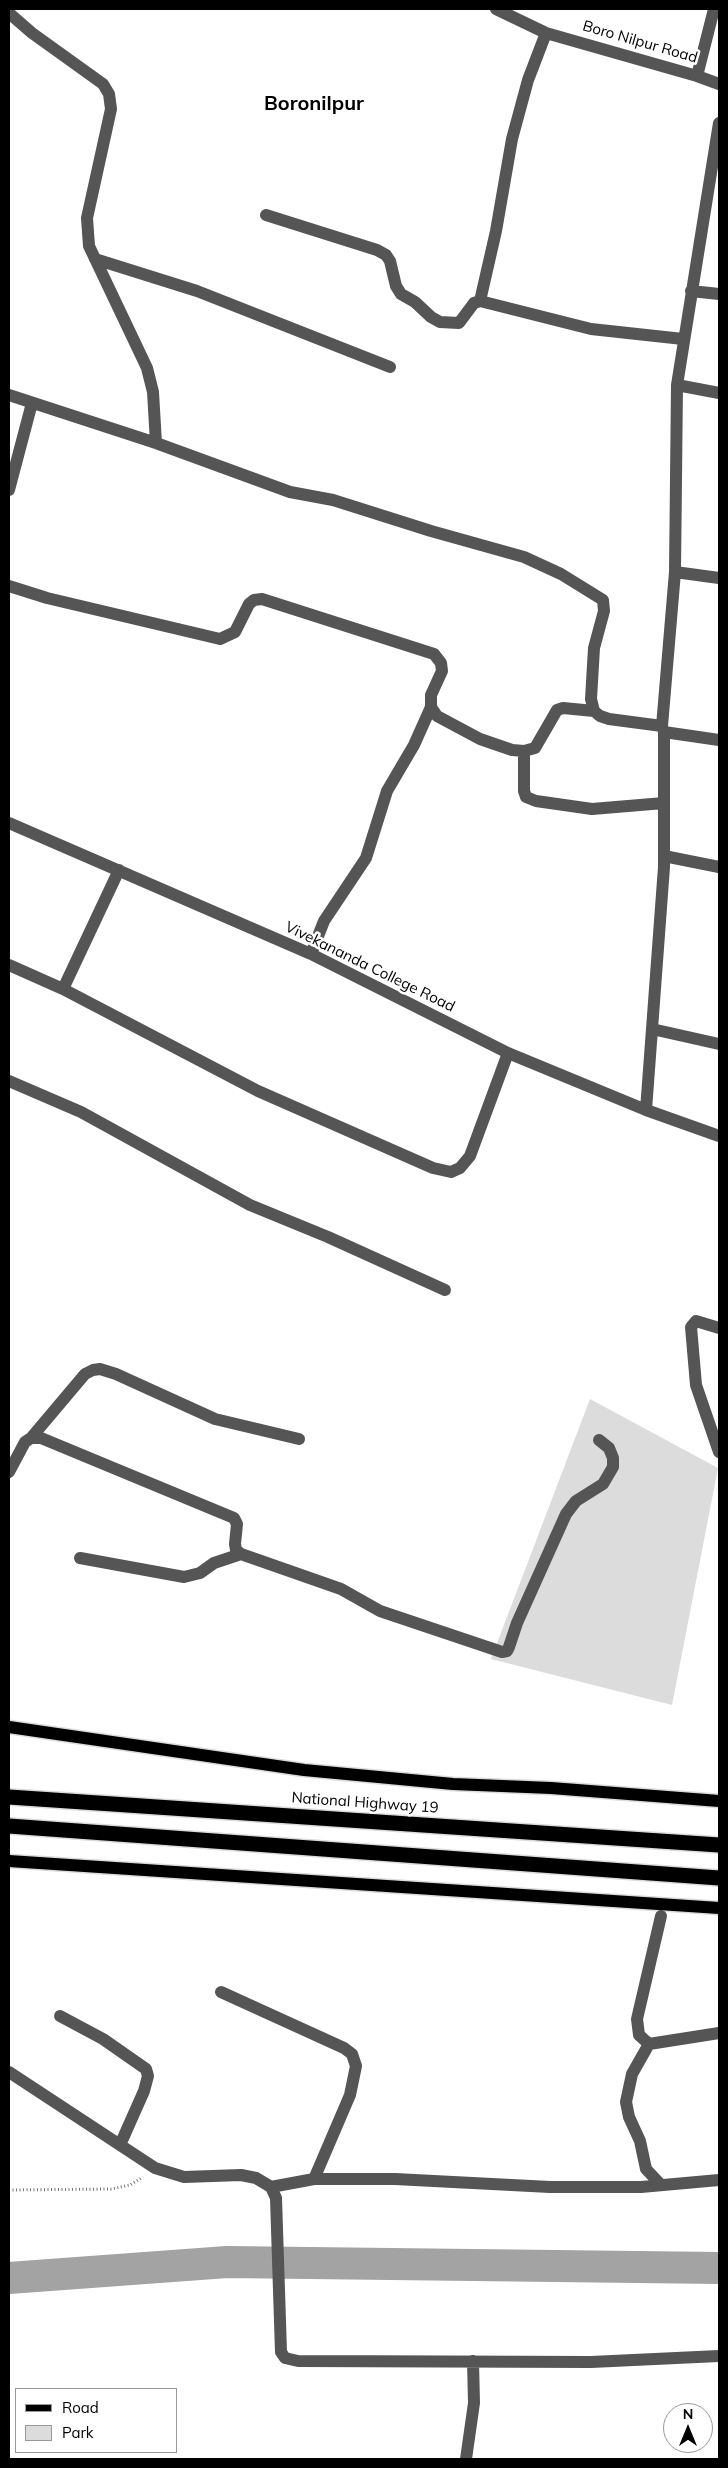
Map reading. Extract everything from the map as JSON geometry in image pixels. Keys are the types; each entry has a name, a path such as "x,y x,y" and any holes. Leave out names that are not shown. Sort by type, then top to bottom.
{"highway":[{"name":"National Highway 19","path":"9,1797 719,1845"},
{"path":"9,1826 719,1878"}],"main road":[{"path":"9,1728 304,1770 453,1784 551,1788 719,1801"},
{"path":"9,1861 719,1908"}],"street":[{"name":"Boro Nilpur Road","path":"496,9 511,12 546,33 719,84"},
{"path":"697,76 714,9"},
{"path":"9,13 32,33 103,84 109,94 111,109 87,218 89,246 146,368 153,392 156,443"},
{"path":"480,301 496,231 512,139 528,80 546,33"},
{"path":"646,1110 664,856 663,729 675,572 677,385 719,123"},
{"path":"266,215 377,250 386,255 390,262 396,286 401,294 415,302 431,318 440,322 459,324 474,303 480,301 591,329 683,339"},
{"path":"95,259 197,291 390,366"},
{"path":"691,291 719,294"},
{"path":"677,385 719,393"},
{"path":"9,395 156,443 290,492 333,500 431,531 524,557 561,574 603,600 604,610 594,648 591,699 594,711"},
{"path":"9,490 32,403"},
{"path":"675,572 719,578"},
{"path":"9,586 47,598 220,640 235,632 249,604 254,600 262,599 434,654 441,663 442,671 430,695 431,708 414,745 387,791 366,858 324,921 311,954"},
{"path":"431,708 437,716 480,739 524,751 534,748 557,710 563,708 594,711 600,716 609,719 719,740"},
{"path":"524,751 524,791 526,797 531,799 592,809 664,802"},
{"name":"Vivekananda College Road","path":"9,823 311,954 508,1053 646,1110 719,1136"},
{"path":"664,856 719,867"},
{"path":"63,989 119,870"},
{"path":"9,965 63,989 258,1090 433,1168 451,1172 460,1168 470,1156 508,1053"},
{"path":"652,1029 719,1044"},
{"path":"9,1081 81,1112 250,1205 328,1237 445,1290"},
{"path":"719,1328 696,1321 691,1327 696,1386 719,1452"},
{"path":"9,1472 22,1446 31,1438 85,1374 100,1369 116,1374 215,1419 299,1439"},
{"path":"31,1438 40,1438 225,1513 234,1518 237,1524 235,1544 236,1550 241,1554 341,1589 380,1611 481,1646 507,1651 541,1568 566,1514 576,1501 603,1484 613,1467 613,1458 609,1448 599,1440"},
{"path":"80,1558 184,1577 192,1576 214,1563 241,1554"},
{"path":"649,2044 639,2035 638,2019 660,1916"},
{"path":"220,1992 344,2048 352,2054 356,2066 350,2095 314,2179"},
{"path":"60,2016 103,2039 146,2069 148,2076 144,2091 120,2145"},
{"path":"649,2044 719,2033"},
{"path":"649,2044 632,2074 626,2102 646,2169 661,2185"},
{"path":"9,2072 155,2168 184,2177 240,2175 256,2178 274,2192 281,2352 285,2358 298,2361 591,2362 719,2356"},
{"path":"274,2192 314,2179 395,2179 550,2186 661,2185 719,2180"},
{"path":"466,2459 474,2404 473,2361"}],"path":[{"path":"9,2190 111,2189 130,2185 155,2168"}],"green space":[{"path":"590,1399 718,1468 672,1705 491,1659"}],"waterway":[{"path":"9,2278 227,2262 719,2268"}],"district":[{"name":"Boronilpur","path":"314,104"}]}
